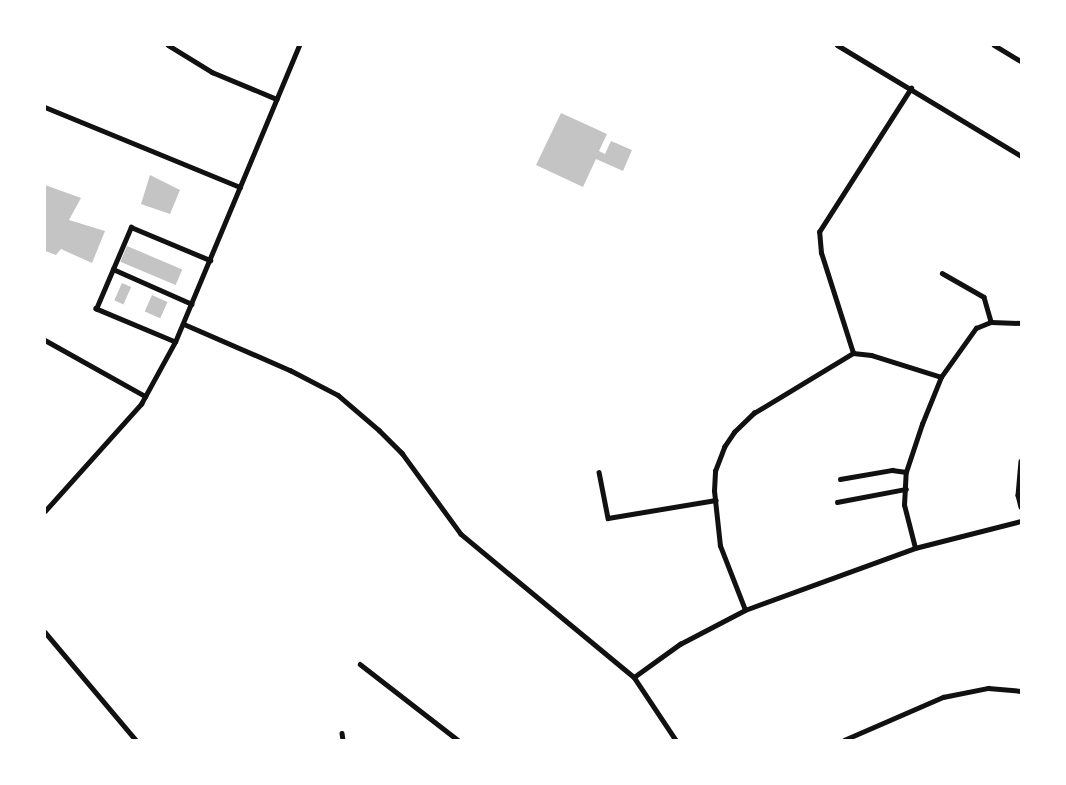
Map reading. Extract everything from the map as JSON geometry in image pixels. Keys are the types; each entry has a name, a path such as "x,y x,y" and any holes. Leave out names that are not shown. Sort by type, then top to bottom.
{"street":[{"path":"168,45 212,72 277,99"},
{"path":"45,511 118,433 146,396 184,324 299,45"},
{"path":"837,45 1021,156"},
{"path":"994,45 1021,61"},
{"path":"853,353 821,253 819,232 911,88"},
{"path":"45,107 240,188"},
{"path":"175,342 96,309 113,269 131,227 210,260"},
{"path":"113,269 192,304"},
{"path":"942,273 984,297 991,322"},
{"path":"915,548 904,505 906,472 941,377 976,328 991,322 1021,323"},
{"path":"184,324 290,370 338,395 402,453 461,534 634,677 676,740"},
{"path":"45,340 146,396"},
{"path":"745,610 720,546 715,500 715,471 724,447 734,432 754,413 853,353 871,355 941,377"},
{"path":"1021,461 1018,495 1021,507"},
{"path":"840,479 892,471 906,472"},
{"path":"599,472 608,518 715,500"},
{"path":"837,502 906,489"},
{"path":"634,677 680,644 745,610 915,548 1021,521"},
{"path":"45,632 136,740"},
{"path":"360,664 458,740"},
{"path":"843,740 943,697 988,688 1021,691"},
{"path":"342,733 343,740"}],"building":[{"path":"561,113 607,134 599,151 605,154 611,141 632,150 623,171 596,159 583,187 536,165"},
{"path":"150,175 180,190 170,214 141,204"},
{"path":"45,185 81,198 69,220 105,231 92,263 61,249 56,255 45,251"},
{"path":"127,246 182,269 176,285 120,262"},
{"path":"122,283 131,287 123,304 114,300"},
{"path":"152,295 168,302 160,318 145,311"}]}
